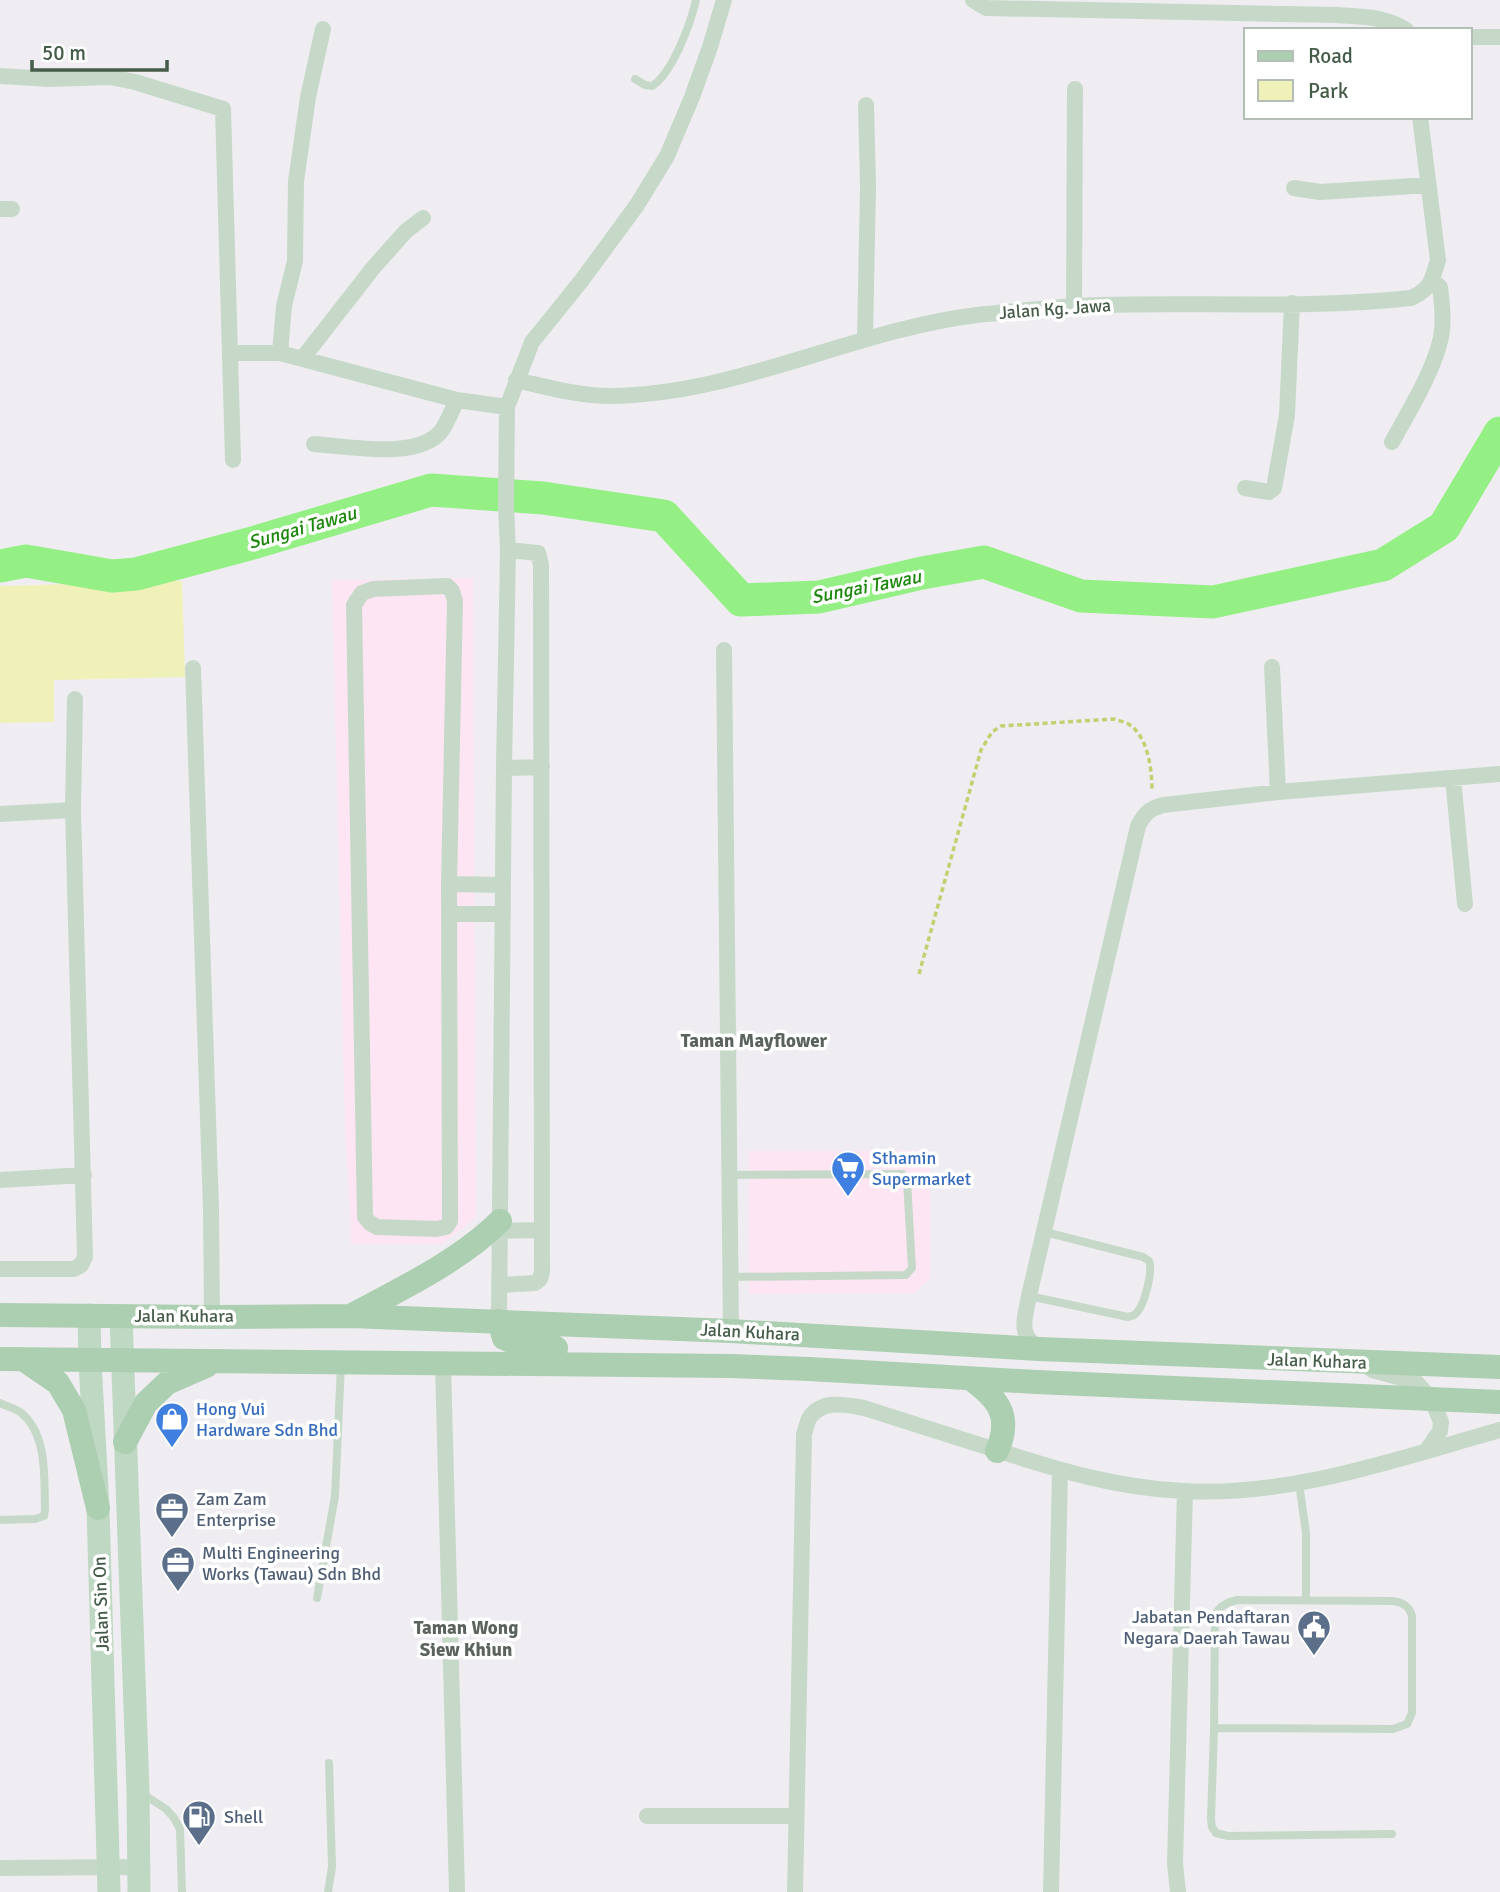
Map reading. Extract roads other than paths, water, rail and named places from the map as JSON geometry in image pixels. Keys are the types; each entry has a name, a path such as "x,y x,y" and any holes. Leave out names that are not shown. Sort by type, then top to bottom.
{"main road":[{"path":"351,1316 409,1284 500,1226"},
{"name":"Jalan Kuhara","path":"0,1315 351,1316 499,1321 1039,1349 1500,1367"},
{"name":"Jalan Sin On","path":"89,1315 98,1508 109,1892"},
{"name":"Jalan Sin On","path":"121,1316 138,1790 139,1892"},
{"path":"499,1321 504,1338 524,1347 586,1351 596,1364"},
{"name":"Jalan Kuhara","path":"11,1359 810,1368 971,1379 1500,1402"},
{"path":"11,1359 58,1383 74,1410 98,1508"},
{"path":"125,1442 146,1403 167,1383 217,1361"},
{"path":"971,1379 987,1391 1004,1420 1004,1436 998,1451"}],"street":[{"path":"499,1321 508,550 507,407 532,342 637,205 667,156 706,59 724,0"},
{"path":"973,0 986,8 1336,8 1398,24 1403,28"},
{"path":"280,353 285,306 295,261 296,181 308,97 323,29"},
{"path":"1472,37 1500,37"},
{"path":"0,76 49,79 110,77 223,108 233,460"},
{"path":"1074,306 1075,89"},
{"path":"865,339 868,185 866,105"},
{"path":"1392,442 1436,356 1442,334 1440,287 1432,280 1437,260 1420,119"},
{"path":"1294,188 1320,192 1429,185"},
{"path":"302,359 373,268 406,231 423,218"},
{"name":"Jalan Kg. Jawa","path":"516,380 571,393 609,396 650,394 696,386 801,360 865,339 924,324 962,318 1074,306 1292,303 1411,298 1424,292 1432,280"},
{"path":"1245,488 1269,492 1274,488 1287,415 1292,303"},
{"path":"230,353 280,353 457,400 507,407"},
{"path":"314,444 397,450 425,443 441,432 457,400"},
{"path":"499,1285 535,1283 542,1272 541,565 537,553 508,550"},
{"path":"447,586 455,601 449,884 450,1221 446,1227 436,1229 377,1227 365,1216 354,605 362,593 373,589 447,586"},
{"path":"724,650 731,1331"},
{"path":"1272,667 1278,792"},
{"path":"193,668 211,1209 212,1317"},
{"path":"0,1269 74,1269 81,1265 85,1257 73,810 75,699"},
{"path":"504,768 542,767"},
{"path":"1039,1349 1025,1334 1029,1296 1138,826 1144,814 1163,804 1500,774"},
{"path":"1453,778 1465,904"},
{"path":"0,814 73,810"},
{"path":"449,884 503,885"},
{"path":"450,914 503,914"},
{"path":"0,1180 84,1175"},
{"path":"500,1226 542,1230"},
{"path":"1342,1362 1416,1382 1432,1400 1441,1422 1440,1431 1427,1450"},
{"path":"443,1364 457,1892"},
{"path":"795,1892 804,1434 810,1417 824,1406 841,1404 864,1408 1059,1471 1112,1483 1185,1492 1238,1490 1299,1483 1344,1474 1500,1430"},
{"path":"1051,1892 1059,1471"},
{"path":"1178,1892 1175,1863 1185,1492"},
{"path":"647,1816 796,1816"},
{"path":"0,1868 138,1867"}],"lane":[{"path":"635,79 652,86 666,73 687,31 696,0"},
{"path":"729,1175 904,1174 907,1180 912,1268 906,1275 730,1277"},
{"path":"1029,1296 1128,1317 1135,1315 1140,1309 1152,1269 1149,1261 1143,1257 1045,1232"},
{"path":"317,1598 335,1496 341,1363"},
{"path":"0,1404 20,1411 33,1427 44,1467 45,1510 44,1516 35,1519 0,1520"},
{"path":"1299,1483 1306,1533 1306,1601"},
{"path":"1214,1728 1393,1729 1407,1724 1412,1713 1412,1616 1410,1609 1399,1602 1237,1600 1229,1602 1217,1612 1211,1820 1216,1833 1228,1836 1392,1834"},
{"path":"328,1892 332,1867 329,1762"},
{"path":"138,1790 166,1809 180,1829 182,1892"}],"waterway":[{"name":"Sungai Tawau","path":"0,566 26,561 112,576 136,574 431,490 543,498 664,516 741,600 819,597 922,573 984,562 1081,596 1213,602 1383,565 1444,527 1500,433"}],"place":[{"name":"Sthamin Supermarket","path":"848,1198"},
{"name":"Hong Vui Hardware Sdn Bhd","path":"172,1449"},
{"name":"Zam Zam Enterprise","path":"172,1539"},
{"name":"Multi Engineering Works (Tawau) Sdn Bhd","path":"178,1593"},
{"name":"Jabatan Pendaftaran Negara Daerah Tawau","path":"1314,1657"},
{"name":"Shell","path":"199,1847"}],"district":[{"name":"Taman Mayflower","path":"754,1040"},
{"name":"Taman Wong Siew Khiun","path":"466,1638"}]}
